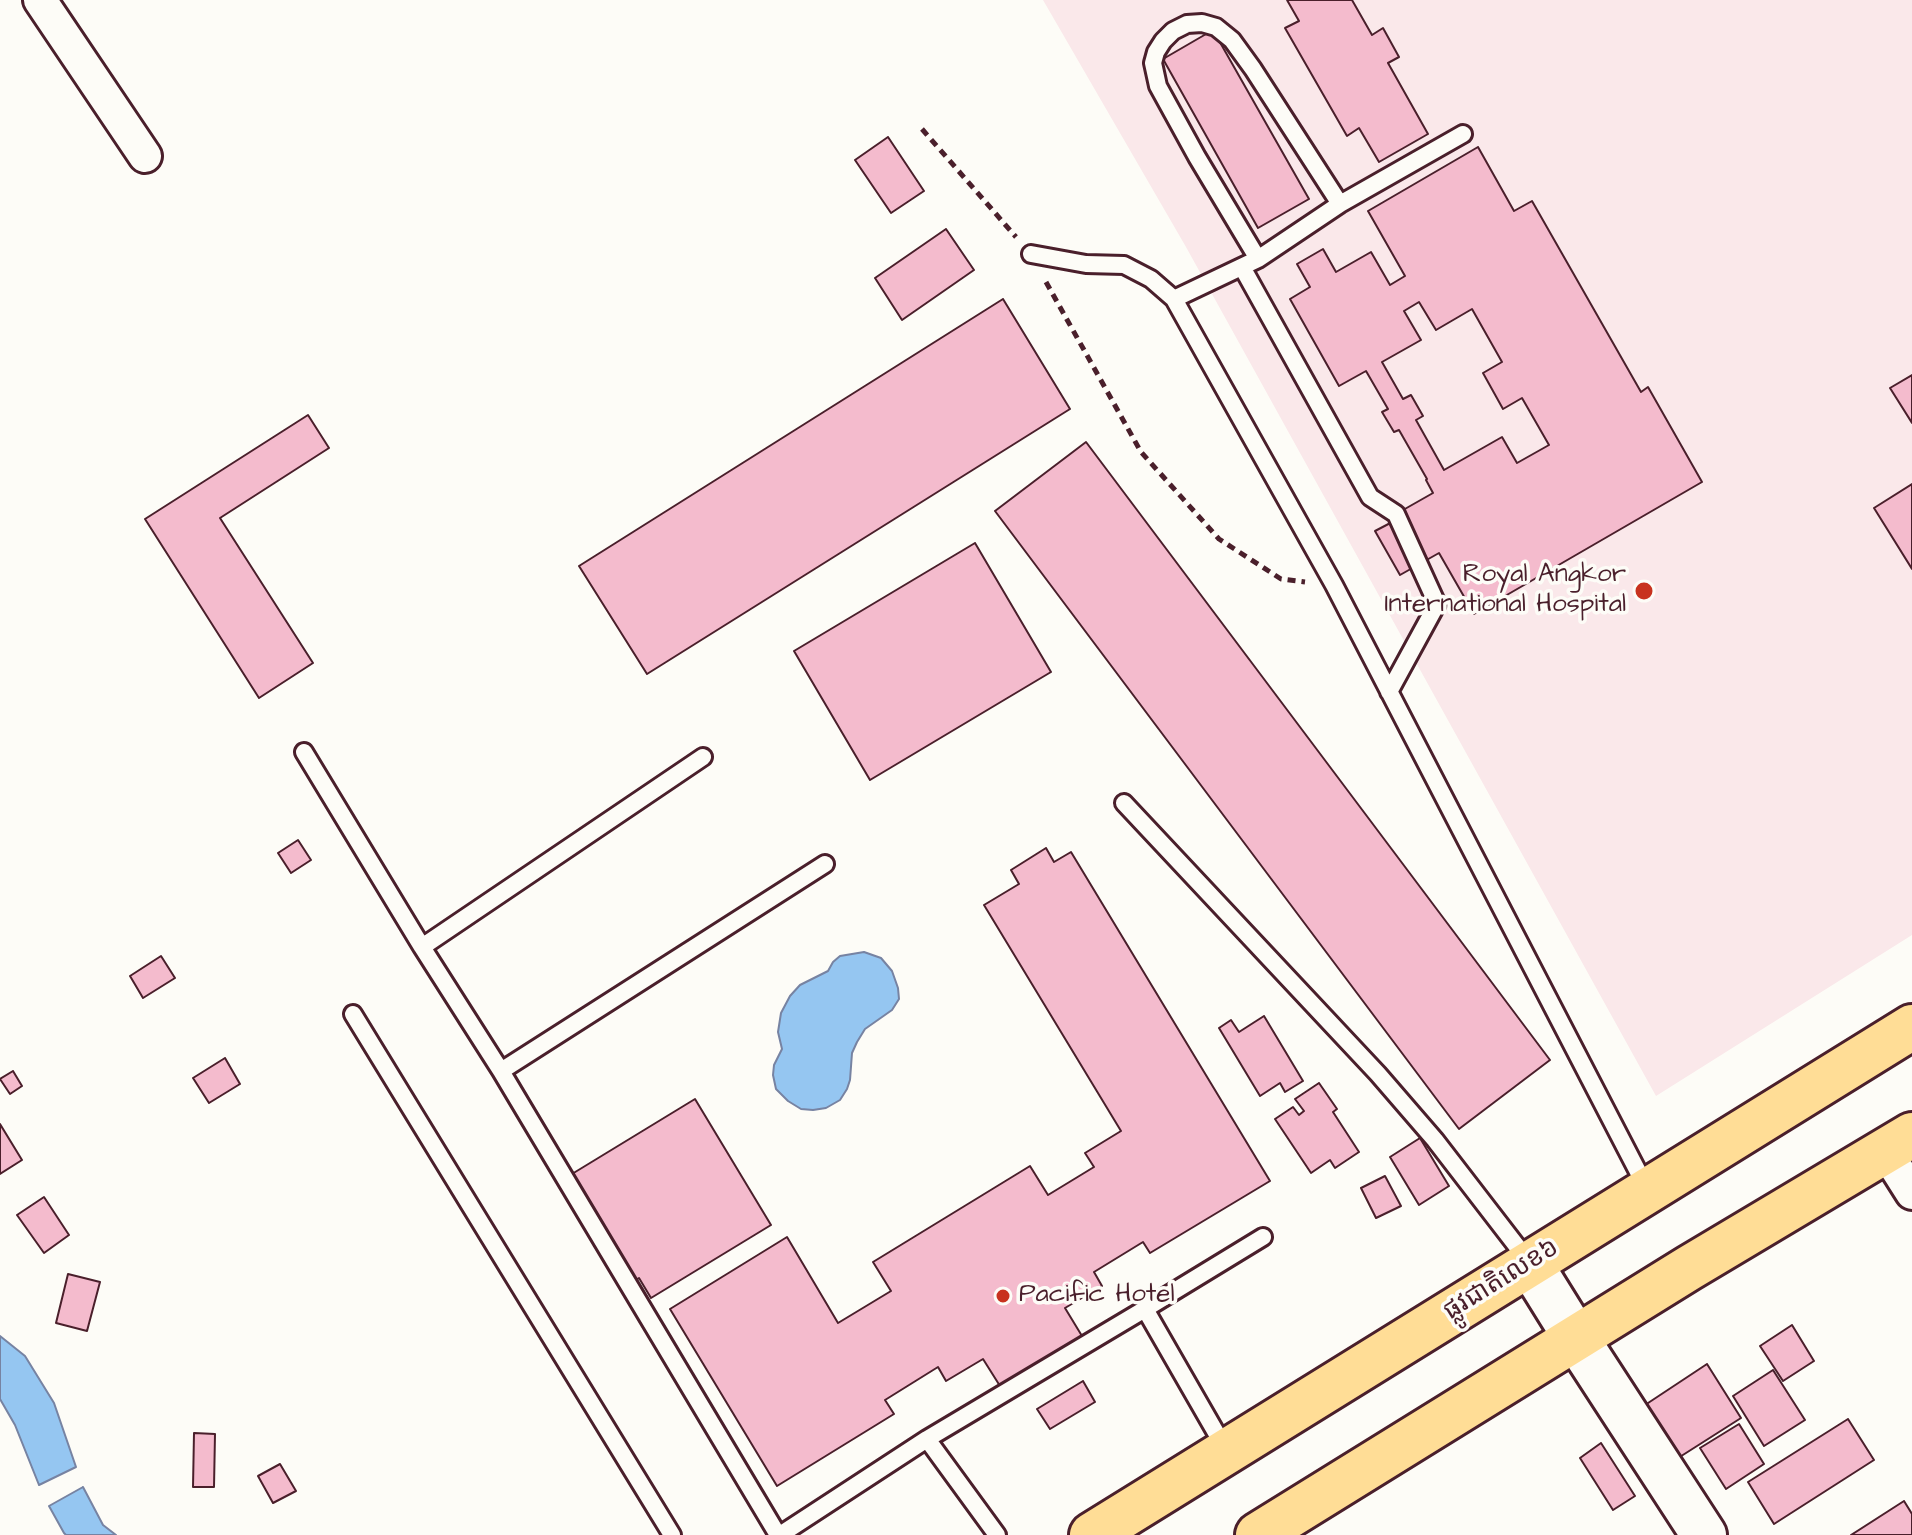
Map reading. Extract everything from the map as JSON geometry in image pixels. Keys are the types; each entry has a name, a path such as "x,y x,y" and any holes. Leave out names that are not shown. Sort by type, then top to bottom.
{"highway":[{"name":"ផ្លូវជាតិលេខ៦","path":"1092,1535 1912,1027"},
{"path":"1258,1535 1689,1268 1899,1144"}],"street":[{"path":"40,0 145,156"},
{"path":"1899,1144 1912,1193"},
{"path":"1530,1264 1704,1535"}],"lane":[{"path":"1340,204 1232,40 1216,27 1202,23 1187,24 1163,41 1153,63 1158,86 1370,497 1396,514 1437,604 1389,692"},
{"path":"1174,299 1250,263 1340,204 1463,134"},
{"path":"1031,254 1086,264 1124,265 1151,279 1174,299 1334,585 1648,1191"},
{"path":"304,752 501,1071 779,1535 927,1439 1263,1237"},
{"path":"422,947 703,757"},
{"path":"1124,803 1378,1074 1435,1140 1530,1264"},
{"path":"501,1071 825,864"},
{"path":"353,1014 672,1535"},
{"path":"1145,1309 1226,1452"},
{"path":"927,1439 997,1535"}],"path":[{"path":"922,129 1031,254 1141,452 1219,539 1281,579 1334,585"}],"shaded area":[{"name":"Royal Angkor International Hospital","path":"1043,0 1912,0 1912,935 1656,1096 1186,247"}],"water":[{"path":"864,952 881,958 892,971 899,999 892,1010 865,1029 857,1042 852,1053 850,1080 840,1100 826,1108 801,1109 776,1089 773,1075 782,1049 778,1032 781,1013 800,985 828,971 840,956"},
{"path":"0,1336 25,1356 54,1403 76,1467 39,1485 15,1425 0,1399"},
{"path":"83,1487 103,1525 116,1535 64,1533 49,1506"}],"building":[{"path":"1287,0 1352,0 1372,35 1383,28 1399,57 1388,63 1428,134 1379,162 1359,128 1347,136 1285,28 1299,21"},
{"path":"1213,30 1309,199 1258,228 1163,59"},
{"path":"888,137 924,191 891,213 855,160"},
{"path":"1478,147 1514,211 1532,201 1641,392 1648,387 1702,482 1474,614 1439,553 1400,575 1375,531 1398,519 1396,514 1433,493 1399,430 1394,432 1382,412 1388,409 1366,371 1339,386 1290,299 1310,287 1297,264 1323,249 1336,272 1371,252 1390,285 1405,276 1368,211","holes":["1419,302 1436,330 1472,309 1502,362 1483,373 1503,409 1522,398 1549,445 1517,463 1502,437 1444,470 1416,420 1423,416 1411,395 1403,399 1382,362 1421,340 1404,311"]},
{"path":"946,229 974,270 902,320 875,278"},
{"path":"1003,299 1070,409 647,674 579,566"},
{"path":"1912,375 1912,423 1890,388"},
{"path":"308,415 329,448 220,518 313,663 259,698 145,519"},
{"path":"1086,442 1550,1060 1459,1129 995,511"},
{"path":"1912,484 1912,569 1874,508"},
{"path":"975,543 1051,672 870,780 794,651"},
{"path":"298,840 311,860 291,873 278,853"},
{"path":"1046,848 1054,862 1071,852 1270,1181 1150,1253 1143,1242 1094,1272 1102,1286 1065,1308 1082,1336 1000,1386 983,1359 946,1381 938,1367 885,1400 894,1414 777,1486 670,1309 787,1237 838,1323 891,1291 873,1262 1030,1166 1048,1195 1094,1167 1085,1153 1121,1131 984,905 1019,884 1011,870"},
{"path":"161,956 175,978 143,998 130,976"},
{"path":"1264,1016 1303,1081 1285,1092 1280,1083 1260,1096 1219,1028 1231,1020 1239,1032"},
{"path":"225,1058 240,1084 209,1103 193,1078"},
{"path":"13,1071 22,1086 10,1094 0,1079"},
{"path":"1319,1083 1337,1109 1333,1112 1359,1152 1335,1168 1330,1160 1311,1173 1275,1119 1293,1107 1299,1115 1304,1111 1295,1099"},
{"path":"695,1099 771,1225 651,1298 639,1278 631,1283 567,1177"},
{"path":"0,1124 22,1160 0,1174"},
{"path":"1420,1138 1449,1186 1419,1205 1390,1157"},
{"path":"1385,1176 1401,1206 1376,1218 1361,1188"},
{"path":"44,1197 69,1235 44,1253 17,1215"},
{"path":"68,1274 100,1282 87,1331 56,1323"},
{"path":"1792,1325 1814,1361 1783,1381 1760,1346"},
{"path":"1707,1364 1741,1418 1675,1460 1642,1407"},
{"path":"1773,1370 1805,1420 1764,1446 1733,1396"},
{"path":"1083,1381 1095,1402 1050,1429 1037,1409"},
{"path":"1848,1419 1874,1460 1774,1524 1748,1482"},
{"path":"1739,1424 1764,1464 1726,1489 1700,1448"},
{"path":"194,1433 215,1434 214,1487 193,1487"},
{"path":"1601,1443 1635,1496 1613,1510 1580,1458"},
{"path":"280,1464 296,1491 273,1503 258,1476"},
{"path":"1904,1501 1912,1514 1912,1535 1851,1535"}],"place":[{"name":"Royal Angkor International Hospital","path":"1644,591"},
{"name":"Pacific Hotel","path":"1003,1296"}]}
